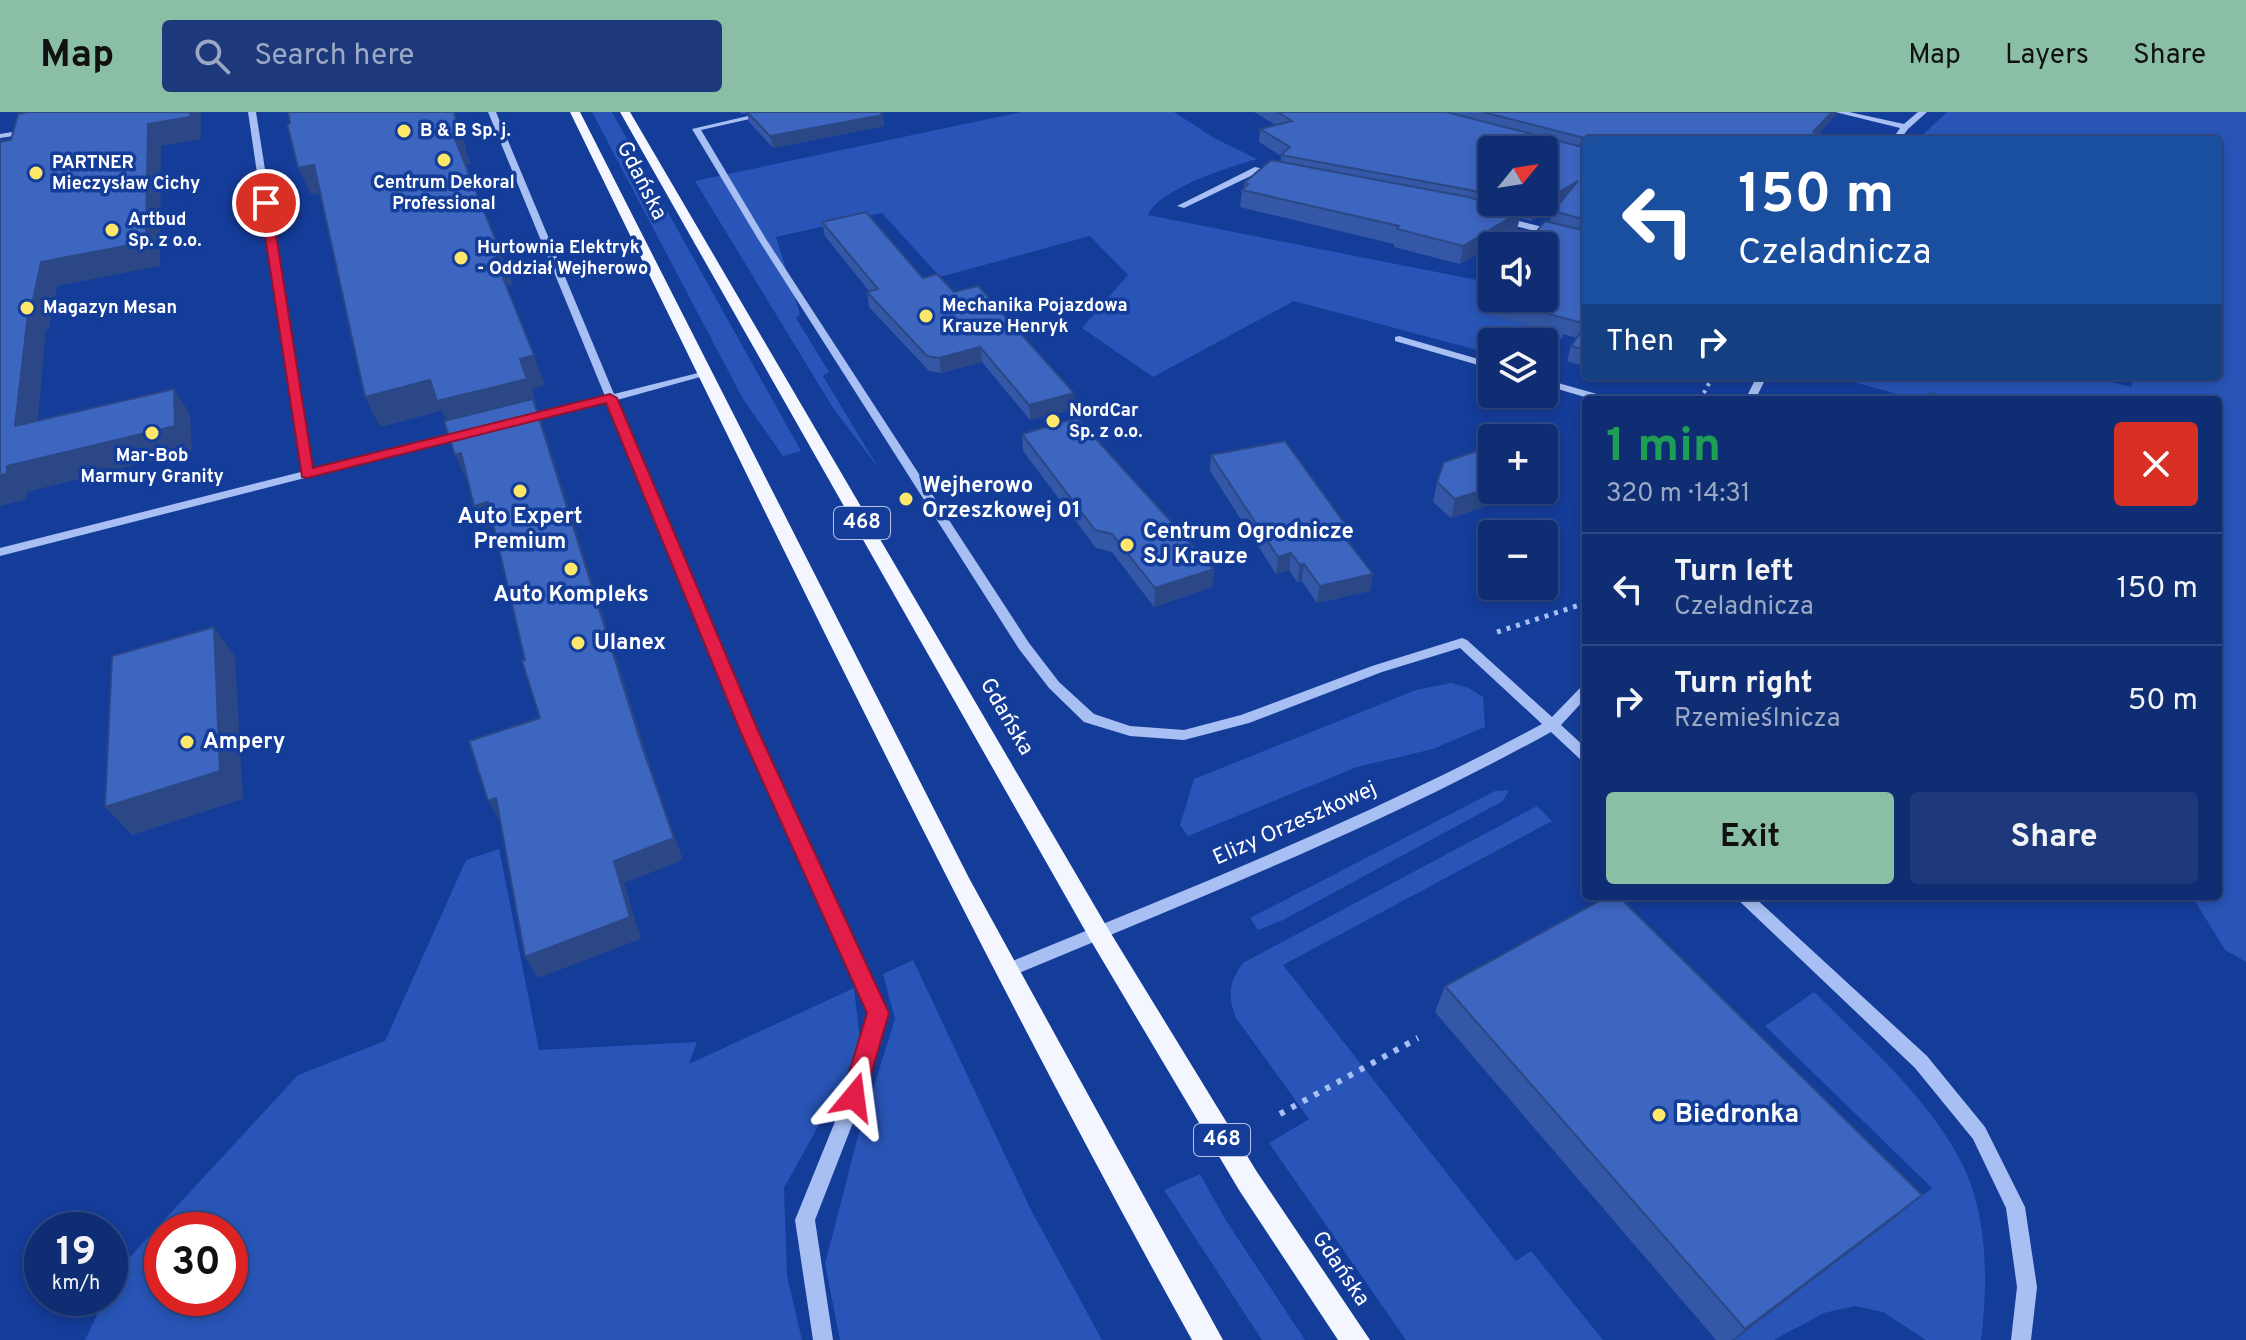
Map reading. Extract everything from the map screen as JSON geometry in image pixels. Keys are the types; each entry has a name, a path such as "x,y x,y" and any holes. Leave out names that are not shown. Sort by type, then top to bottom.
{"main road":[{"name":"Gdańska","path":"575,112 1006,971 1124,1194 1208,1340"},
{"name":"Gdańska","path":"625,112 1099,934 1248,1181 1355,1340"}],"street":[{"path":"252,112 307,474"},
{"path":"492,112 750,733 878,1013 854,1097 805,1220 823,1340"},
{"path":"776,112 696,129 762,239 1024,646 1054,685 1089,718 1130,731 1184,735 1244,719 1377,669 1462,643 1582,753"},
{"path":"1839,112 1905,127"},
{"path":"1899,136 1923,112"},
{"path":"0,136 43,129"},
{"path":"1181,206 1258,169 1288,175"},
{"path":"1489,216 1582,240"},
{"path":"1399,339 1478,362"},
{"path":"504,425 706,374"},
{"path":"1558,386 1593,396"},
{"path":"0,552 474,432"},
{"name":"Elizy Orzeszkowej","path":"1006,971 1235,876 1469,769 1551,726 1582,694"},
{"path":"1746,900 1921,1062 1979,1133 2015,1207 2027,1287 2021,1340"}],"path":[{"path":"1462,643 1582,604"},
{"path":"1280,1114 1418,1038"}],"shaded area":[{"path":"592,112 612,112 801,451 783,456 743,399"},
{"path":"1021,112 1174,112 1214,138 1257,159 1180,188 1155,205 1148,215 1478,280 1478,312 1558,312 1558,300 1582,301 1558,344 1558,328 1478,328 1478,350 1294,301 1153,377 1082,328 1128,275 1090,236 940,277 882,213 776,237 800,314 796,318 829,372 823,376 879,469 833,408 695,181"},
{"path":"1947,112 2246,112 2246,962 2225,950 2194,900 2222,900 2222,396 1904,396 1847,380 2104,380 2131,387 2134,380 2222,380 2222,136 1921,136"},
{"path":"1451,683 1469,688 1483,697 1485,727 1433,749 1357,767 1188,836 1180,825 1194,779 1416,690"},
{"path":"1509,790 1503,801 1283,920 1258,930 1250,918 1495,791"},
{"path":"1537,806 1552,821 1283,965 1516,1261 1531,1251 1603,1340 1406,1340 1269,1143 1309,1119 1236,1018 1231,1003 1232,983 1243,963"},
{"path":"499,849 539,1050 697,1042 689,1064 854,988 860,1040 846,1076 784,1188 787,1276 802,1340 85,1340 96,1316 128,1316 128,1259 144,1242 144,1316 248,1316 248,1212 171,1212 298,1075 385,1041 466,860"},
{"path":"913,960 1031,1210 1102,1340 840,1340 825,1264 857,1140 895,1019 883,974"},
{"path":"1814,992 1917,1098 1952,1145 1965,1170 1973,1189 1982,1232 1985,1298 1981,1340 1926,1340 1883,1312 1855,1306 1824,1313 1774,1340 1734,1340 1932,1188 1765,1026"},
{"path":"1200,1174 1225,1219 1305,1340 1262,1340 1164,1190"}],"building":[{"path":"190,112 190,117 148,124 146,242 41,262 32,305 29,306 15,426 174,389 175,426 7,466 7,474 0,475 0,142 11,140 18,114"},
{"path":"288,112 454,112 457,123 454,124 461,138 455,139 502,256 495,258 534,355 520,359 527,379 437,401 430,380 365,397 314,165 298,168 287,124 290,123"},
{"path":"747,112 880,112 883,115 770,136"},
{"path":"1277,112 1446,112 1539,136 1478,136 1478,192 1281,155 1290,147 1260,129 1292,121"},
{"path":"1483,112 1832,112 1813,132 1816,133 1813,136 1582,137"},
{"path":"1558,141 1582,147 1582,219 1558,212 1558,205 1578,181 1558,193"},
{"path":"1271,160 1468,197 1478,200 1478,216 1513,216 1486,232 1478,232 1478,237 1463,246 1397,229 1399,226 1242,190 1248,184 1244,183"},
{"path":"866,212 923,278 937,274 954,292 978,286 1074,393 1029,405 980,347 939,358 927,356 867,292 878,289 822,222"},
{"path":"1545,221 1582,230 1582,323 1541,312 1558,312 1558,232 1536,232"},
{"path":"1582,331 1582,349 1571,346"},
{"path":"533,399 674,838 614,861 630,917 525,957 496,798 488,801 469,741 540,718 522,661 525,660 488,502 474,506 461,453 455,455 444,421"},
{"path":"1077,418 1214,569 1155,588 1112,534 1095,530 1022,434"},
{"path":"1285,441 1351,532 1342,534 1373,574 1320,586 1304,564 1300,565 1291,553 1278,557 1211,455"},
{"path":"1478,451 1478,492 1455,499 1437,482 1444,462"},
{"path":"214,627 220,771 105,807 112,656"},
{"name":"Biedronka","path":"1601,900 1622,900 1922,1195 1745,1329 1445,986"}],"place":[{"name":"B & B Sp. j.","path":"404,131"},
{"name":"Centrum Dekoral Professional","path":"444,160"},
{"name":"PARTNER Mieczysław Cichy","path":"36,173"},
{"name":"Artbud Sp. z o.o.","path":"112,230"},
{"name":"Hurtownia Elektryk - Oddział Wejherowo","path":"461,258"},
{"name":"Magazyn Mesan","path":"27,308"},
{"name":"Mechanika Pojazdowa Krauze Henryk","path":"926,316"},
{"name":"NordCar Sp. z o.o.","path":"1053,421"},
{"name":"Mar-Bob Marmury Granity","path":"152,433"},
{"name":"Auto Expert Premium","path":"520,491"},
{"name":"Wejherowo Orzeszkowej 01","path":"906,499"},
{"name":"Centrum Ogrodnicze SJ Krauze","path":"1127,545"},
{"name":"Auto Kompleks","path":"571,569"},
{"name":"Ulanex","path":"578,643"},
{"name":"Ampery","path":"187,742"},
{"name":"Biedronka","path":"1659,1115"}],"route":[{"path":"266,203 307,474 610,398 750,733 878,1013 854,1097"}]}
